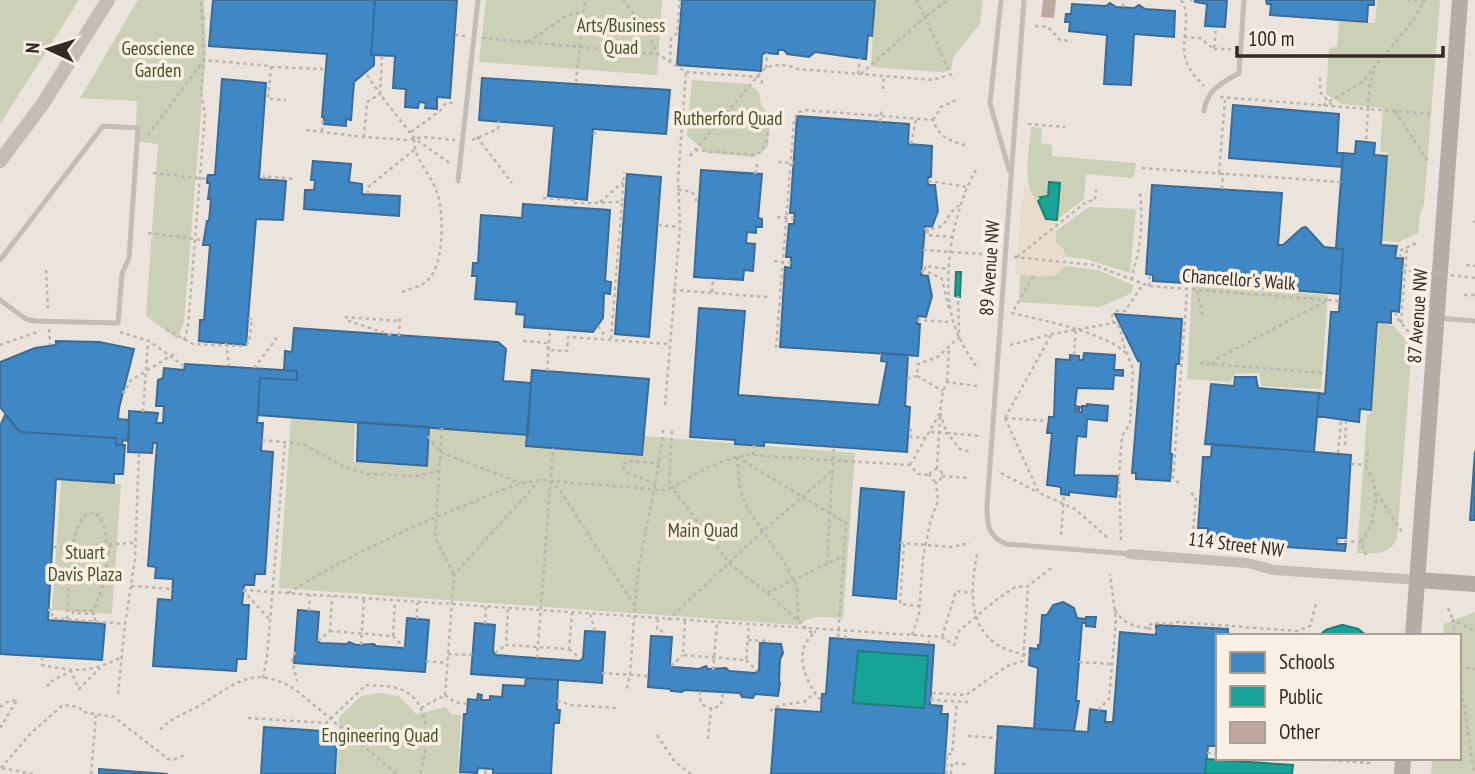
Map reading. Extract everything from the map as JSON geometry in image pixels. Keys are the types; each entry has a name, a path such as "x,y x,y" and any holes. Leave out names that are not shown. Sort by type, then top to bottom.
{"main road":[{"name":"87 Avenue NW","path":"1413,634 1460,0"},
{"name":"114 Street NW","path":"1418,580 1475,584"}],"street":[{"path":"0,161 42,105 108,0"},
{"name":"114 Street NW","path":"1130,554 1247,563 1274,570 1418,580"}],"lane":[{"path":"458,181 478,0"},
{"path":"1001,0 990,103 1010,176"},
{"name":"89 Avenue NW","path":"994,537 988,527 987,506 1024,0"},
{"path":"1204,111 1211,91 1239,73 1244,0"},
{"path":"0,260 103,126 138,128 130,258 122,274 118,323 35,321 0,300"},
{"path":"1438,318 1475,321"},
{"name":"114 Street NW","path":"994,537 1006,544 1020,546 1130,554"}],"path":[{"path":"184,340 188,327 205,114 201,92 204,60 201,0"},
{"path":"576,82 585,0"},
{"path":"623,0 650,36 657,54"},
{"path":"670,62 671,39 677,33 680,0"},
{"path":"916,0 953,80"},
{"path":"860,74 948,0"},
{"path":"1123,0 1123,8"},
{"path":"1181,0 1186,9 1184,37 1188,64 1204,86"},
{"path":"1366,142 1370,81 1389,47 1412,22 1425,1 1407,0"},
{"path":"528,42 565,16 582,12"},
{"path":"202,18 211,19"},
{"path":"1035,26 1048,27 1060,40 1072,41"},
{"path":"1214,49 1216,27"},
{"path":"1184,37 1200,38 1214,49 1228,50 1241,46"},
{"path":"474,38 579,45 657,54 686,72 759,77"},
{"path":"690,156 766,68 767,53"},
{"path":"380,94 382,56"},
{"path":"860,58 860,74"},
{"path":"204,60 326,69"},
{"path":"148,136 204,60"},
{"path":"766,68 785,65 798,69 933,80 949,75"},
{"path":"271,66 268,99 286,100"},
{"path":"1323,105 1356,87 1377,66"},
{"path":"365,72 411,132 414,150 433,185 440,207 439,256 436,268 427,281 402,292"},
{"path":"664,405 680,227 677,190 686,72"},
{"path":"883,89 884,76"},
{"path":"759,77 763,84"},
{"path":"1320,79 1320,92 1334,106"},
{"path":"364,137 367,102 380,94"},
{"path":"1217,96 1434,114"},
{"path":"1222,189 1225,98"},
{"path":"933,120 941,107 958,99"},
{"path":"411,132 440,111 446,103 454,103"},
{"path":"880,122 882,108"},
{"path":"776,348 794,121 800,111 933,120"},
{"path":"1395,111 1430,164"},
{"path":"695,150 756,155 764,149 768,116"},
{"path":"322,131 323,117"},
{"path":"911,144 916,118"},
{"path":"933,120 944,138 965,145"},
{"path":"468,141 498,129 499,121"},
{"path":"1028,124 1065,127"},
{"path":"306,130 407,140 423,137 455,140"},
{"path":"593,133 599,134"},
{"path":"477,137 512,183"},
{"path":"414,138 459,170"},
{"path":"368,194 368,187 414,150"},
{"path":"755,174 758,160"},
{"path":"778,162 792,163"},
{"path":"1142,168 1341,182"},
{"path":"976,170 962,204 954,237 948,288 953,322 978,369"},
{"path":"609,339 624,172"},
{"path":"153,173 207,179"},
{"path":"264,179 264,176 295,179"},
{"path":"928,181 968,187"},
{"path":"600,202 623,182"},
{"path":"677,190 691,192 696,202 699,202"},
{"name":"Chancellor's Walk","path":"1096,190 1095,200 1086,202 1015,257 1094,265 1149,286 1339,301"},
{"path":"1132,280 1139,246 1142,210 1140,193"},
{"path":"543,198 590,204 622,202"},
{"path":"954,237 927,235 926,229 945,225 950,211 962,204"},
{"path":"777,217 794,218"},
{"path":"657,225 680,227"},
{"path":"148,233 203,240"},
{"path":"1400,258 1401,250 1419,242"},
{"path":"1401,323 1407,247"},
{"path":"923,250 996,255"},
{"path":"774,261 791,263"},
{"path":"1466,265 1475,266"},
{"path":"950,269 925,266 923,271 942,279 945,300 952,316"},
{"path":"46,270 48,314"},
{"path":"1402,270 1475,278"},
{"path":"1149,286 1150,274"},
{"path":"1034,276 1012,313 1076,328 1115,345 1128,355"},
{"path":"1198,277 1197,290 1203,317"},
{"path":"712,293 713,278"},
{"path":"1113,323 1113,313 1125,311 1143,285"},
{"path":"1179,483 1172,478 1187,289"},
{"path":"673,290 768,297"},
{"path":"1464,295 1475,295"},
{"path":"917,376 918,364 937,357 959,337 958,296"},
{"path":"1212,364 1218,358 1328,300"},
{"path":"1396,312 1396,317 1416,340"},
{"path":"391,335 346,320 346,317 400,319 399,335"},
{"path":"166,329 193,344 246,346 249,343 252,319 248,319"},
{"path":"917,320 953,322"},
{"path":"1010,345 1076,328 1119,321"},
{"path":"1113,323 1120,328 1133,372 1130,424 1122,436 1119,477 1121,540"},
{"path":"598,326 609,339"},
{"path":"1074,355 1076,328"},
{"path":"0,345 12,339 57,329"},
{"path":"547,371 550,329"},
{"path":"49,330 50,345"},
{"path":"113,331 149,341 184,366"},
{"path":"1005,418 1052,334"},
{"path":"254,368 276,340 271,337"},
{"path":"523,341 548,343 548,350 567,351 568,337 669,344"},
{"path":"143,412 149,341"},
{"path":"226,343 229,366"},
{"path":"942,476 937,469 939,432 949,348"},
{"path":"122,392 125,392 130,381 177,352"},
{"path":"1200,363 1323,373"},
{"path":"907,379 917,376 943,391"},
{"path":"947,382 976,386"},
{"path":"910,465 940,414"},
{"path":"940,414 947,433 960,449 971,452"},
{"path":"1005,418 1048,421"},
{"path":"1005,418 1040,493"},
{"path":"1338,453 1341,421"},
{"path":"1345,445 1346,421"},
{"path":"442,428 435,537 454,575 444,695"},
{"path":"626,692 636,581 660,463 663,430"},
{"path":"672,430 669,482 672,488 730,564 768,593 813,634"},
{"path":"909,430 911,437 926,438"},
{"path":"930,432 982,436"},
{"path":"428,436 440,452 521,483"},
{"path":"262,440 303,444 344,467 368,474 406,477 439,471"},
{"path":"263,678 285,442"},
{"path":"753,455 754,446"},
{"path":"827,564 834,447"},
{"path":"1368,447 1367,465 1375,488 1402,534"},
{"path":"537,658 553,448"},
{"path":"118,694 136,543 139,452"},
{"path":"288,593 335,565 435,518 521,483 539,480 672,488 690,476 737,457 753,455 910,465 918,474 929,475"},
{"path":"737,457 846,523 838,639"},
{"path":"737,457 743,498 794,580 798,594 798,620"},
{"path":"656,484 624,470 622,463 660,463"},
{"path":"1351,464 1367,465"},
{"path":"929,475 932,470 937,469"},
{"path":"668,620 833,470"},
{"path":"1001,473 1075,509 1109,539"},
{"path":"929,475 931,480 936,481"},
{"path":"936,481 942,476 969,478"},
{"path":"454,575 539,480"},
{"path":"550,481 561,492 635,606"},
{"path":"912,635 920,606 931,516 938,500 936,481"},
{"path":"1366,555 1362,542 1375,513 1375,488"},
{"path":"1191,493 1196,497 1192,545"},
{"path":"1061,536 1064,494"},
{"path":"67,619 72,548 77,527 84,516 91,512 97,514 103,522 108,545 103,585 94,611 73,610 73,613 95,614 95,621"},
{"path":"1337,541 1362,542"},
{"path":"53,547 136,543"},
{"path":"920,606 900,604 902,543 951,547 970,543"},
{"path":"977,554 972,593 977,618 991,642 1007,651 1030,655"},
{"path":"768,593 844,556"},
{"path":"270,620 243,590 942,637 954,645 959,631 1014,587 1028,586 1054,566"},
{"path":"1098,710 1109,699 1115,610 1110,574"},
{"path":"131,586 173,589"},
{"path":"968,702 931,700 932,693 966,695 1007,666 1023,661 1028,586"},
{"path":"942,637 956,591 972,593"},
{"path":"309,611 310,595"},
{"path":"330,631 332,596"},
{"path":"360,645 364,599"},
{"path":"393,636 396,601"},
{"path":"417,603 417,619"},
{"path":"1148,628 1152,623 1178,622 1302,630 1311,624 1316,604"},
{"path":"485,624 486,607"},
{"path":"1448,608 1455,634"},
{"path":"506,645 508,609"},
{"path":"48,610 52,610 52,618 125,624"},
{"path":"1115,610 1127,623 1156,632"},
{"path":"569,649 572,613"},
{"path":"590,614 595,631"},
{"path":"658,619 657,630 662,631 662,636"},
{"path":"1453,620 1475,631"},
{"path":"671,666 682,655 685,621"},
{"path":"713,670 716,623"},
{"path":"746,660 749,625"},
{"path":"818,629 803,645 801,656 805,672 821,702"},
{"path":"318,641 330,631 393,636 404,647"},
{"path":"845,639 846,632"},
{"path":"929,636 929,644"},
{"path":"748,640 769,643"},
{"path":"495,653 506,645 538,646 569,649 581,659"},
{"path":"295,652 292,660 297,681"},
{"path":"448,654 473,655"},
{"path":"682,655 746,660 757,671"},
{"path":"42,657 42,665 71,671 100,668"},
{"path":"71,671 79,689 100,668 122,657"},
{"path":"426,661 447,663"},
{"path":"1079,662 1112,664"},
{"path":"48,687 48,683 71,671"},
{"path":"602,673 648,676"},
{"path":"160,730 171,719 203,704 233,683 263,678 288,685 397,774"},
{"path":"1461,683 1474,774"},
{"path":"247,718 326,723 366,685 401,689 421,708 426,746 420,774"},
{"path":"700,691 701,702 710,709 721,705 723,692"},
{"path":"770,711 780,705 804,702 815,693"},
{"path":"444,695 454,702 467,704"},
{"path":"421,708 444,695"},
{"path":"0,707 17,699 0,728"},
{"path":"557,701 572,705 617,708"},
{"path":"946,774 947,754 952,754 957,702"},
{"path":"33,774 1,768 31,733 63,705 79,707 83,712 114,717 168,759 185,755"},
{"path":"708,739 710,709"},
{"path":"91,774 96,715"},
{"path":"326,723 326,731"},
{"path":"657,735 675,762 691,774"},
{"path":"968,736 997,738"},
{"path":"1207,753 1216,754"},
{"path":"1323,760 1373,763"},
{"path":"951,774 952,763 966,764"},
{"path":"485,774 486,768"}],"green space":[{"path":"0,0 79,0 0,124"},
{"name":"Geoscience Garden","path":"138,0 204,0 206,51 184,322 177,339 146,316 158,144 135,141 137,101 80,98"},
{"name":"Arts/Business Quad","path":"486,0 662,0 657,75 479,62"},
{"path":"875,0 983,0 980,24 953,57 951,70 939,72 871,67"},
{"path":"1377,0 1440,0 1424,204 1418,233 1399,242 1382,241 1388,153 1380,151 1383,108 1342,104 1326,94 1329,48 1337,47 1339,21 1375,23"},
{"name":"Rutherford Quad","path":"692,80 748,84 759,92 761,105 770,116 768,146 753,157 707,153 687,136"},
{"path":"1031,127 1042,128 1041,143 1052,145 1052,156 1136,163 1134,176 1131,178 1086,174 1084,199 1057,220 1060,183 1049,182 1048,196 1040,197 1038,201 1029,187 1027,167"},
{"path":"1089,207 1136,209 1130,273 1086,259 1066,257 1063,249 1056,243 1056,231"},
{"path":"1065,266 1098,270 1133,285 1132,293 1100,307 1019,302 1020,275 1047,276"},
{"path":"1192,285 1328,295 1321,389 1261,386 1259,373 1235,374 1230,382 1187,379"},
{"path":"1379,323 1393,325 1412,347 1397,539 1385,551 1357,553 1367,415 1371,414"},
{"name":"Main Quad","path":"291,418 355,422 353,462 427,467 430,427 527,434 527,446 642,455 643,436 855,453 843,619 819,617 798,625 279,588"},
{"name":"Stuart Davis Plaza","path":"61,480 121,484 112,614 52,610"},
{"path":"1475,612 1475,774 1431,774 1432,760 1461,760 1461,634 1443,634 1444,624"},
{"name":"Engineering Quad","path":"380,693 399,696 416,714 446,707 451,714 461,715 458,773 471,774 337,774 339,717 361,696"}],"shaded area":[{"path":"1025,183 1032,197 1038,201 1046,219 1057,220 1056,243 1064,251 1066,262 1063,269 1054,276 1015,275"}],"building: Schools":[{"path":"213,0 375,0 371,55 374,55 374,65 354,82 351,120 346,119 346,126 324,124 322,117 327,54 209,46"},
{"path":"375,0 457,0 450,98 437,97 437,109 425,108 426,103 419,102 418,108 405,107 406,89 393,88 395,56 371,55"},
{"path":"682,0 875,0 872,36 868,35 866,59 815,52 809,57 778,50 778,54 762,55 761,71 677,65"},
{"path":"1195,0 1227,0 1225,27 1205,26 1207,4"},
{"path":"1266,0 1374,0 1374,5 1368,5 1367,22 1270,15 1271,4 1267,4"},
{"path":"1110,3 1116,7 1134,8 1139,5 1145,9 1175,11 1174,37 1134,34 1131,85 1104,84 1107,35 1069,31 1070,22 1065,22 1066,14 1071,14 1072,4 1106,6"},
{"path":"482,78 670,90 666,134 593,129 587,200 548,196 554,126 479,120"},
{"path":"222,79 266,83 259,179 286,181 283,220 256,219 246,345 199,341 200,320 204,320 210,245 203,245 211,199 208,199 210,183 207,183 207,179 208,175 215,175"},
{"path":"1233,105 1339,114 1337,153 1343,153 1342,167 1229,158"},
{"path":"797,116 909,124 908,144 932,146 931,177 928,177 928,185 935,185 938,211 932,227 925,226 921,275 928,276 932,296 926,317 918,316 918,356 780,347 785,267 791,268 791,257 786,257 789,224 794,224 795,213 790,213"},
{"path":"1356,141 1375,143 1374,155 1387,156 1381,245 1397,246 1395,258 1403,258 1399,312 1391,311 1391,323 1377,322 1371,410 1360,409 1359,422 1317,416 1319,393 1325,394 1331,312 1339,312 1343,249 1336,248 1343,153 1355,154"},
{"path":"313,161 351,164 349,182 362,184 362,194 400,196 399,216 304,209 305,190 314,190 315,180 311,180"},
{"path":"701,170 762,174 758,218 762,219 762,227 756,227 756,233 747,232 746,243 755,244 753,271 744,270 743,280 694,277"},
{"path":"627,174 661,177 649,337 615,334"},
{"path":"1152,185 1282,193 1278,245 1283,245 1306,227 1324,247 1343,249 1340,294 1225,285 1226,279 1185,276 1184,283 1153,281 1153,275 1146,274"},
{"path":"523,204 610,210 605,281 611,282 610,294 604,293 603,318 593,332 524,327 525,315 516,314 517,302 475,299 477,276 472,276 473,263 478,263 481,215 522,218"},
{"path":"699,308 745,311 738,395 879,405 887,362 881,361 882,353 908,355 905,406 910,407 907,452 764,442 764,446 735,444 735,440 690,437"},
{"path":"1115,314 1182,319 1179,364 1176,364 1170,481 1136,479 1136,473 1132,473 1141,362 1138,361"},
{"path":"294,328 498,342 506,349 503,381 531,383 528,435 258,415 260,378 297,380 297,371 284,370 285,351 292,352"},
{"path":"56,341 99,342 134,349 118,419 129,420 128,441 123,440 122,445 116,445 116,438 20,432 0,407 0,362 35,348 56,345"},
{"path":"1084,353 1115,355 1114,370 1123,370 1123,376 1114,375 1113,389 1077,388 1075,406 1080,407 1079,410 1075,409 1075,412 1082,412 1082,406 1087,404 1108,406 1107,421 1087,419 1086,437 1077,436 1074,475 1118,476 1116,497 1069,492 1069,495 1061,494 1061,487 1047,485 1052,433 1047,433 1049,417 1054,417 1056,359 1070,360 1070,355 1079,356 1079,360 1083,360"},
{"path":"185,364 297,371 297,380 260,378 257,423 263,423 261,451 273,452 265,574 255,574 254,585 244,585 242,605 249,605 246,659 237,659 236,671 153,666 158,599 172,600 173,579 155,578 156,567 148,566 157,443 153,443 152,453 128,452 129,411 158,413 156,423 163,423 164,406 156,406 158,380 163,378 164,368 184,370"},
{"path":"532,370 649,379 642,455 526,446"},
{"path":"1235,377 1256,377 1258,388 1319,393 1314,452 1205,444 1211,384 1234,386"},
{"path":"5,415 20,432 116,438 116,445 125,445 123,474 114,474 114,483 56,479 48,620 105,624 102,660 0,654 0,426"},
{"path":"358,422 429,427 427,466 357,461"},
{"path":"1212,444 1351,455 1346,538 1337,538 1337,544 1346,544 1345,551 1197,541 1198,533 1208,534 1208,528 1198,528 1203,457 1211,457"},
{"path":"1475,451 1475,520 1470,520"},
{"path":"861,488 904,492 896,599 853,595"},
{"path":"1063,602 1074,608 1077,618 1096,617 1095,627 1082,623 1076,701 1079,701 1074,731 1034,729 1038,668 1029,665 1030,648 1038,649 1040,645 1042,615 1047,615 1053,605"},
{"path":"298,610 319,612 317,640 320,643 349,642 356,645 374,644 402,648 405,646 407,618 429,620 425,672 294,663"},
{"path":"475,623 495,625 493,651 496,655 580,661 583,658 585,631 605,632 602,683 471,674"},
{"path":"1156,625 1228,629 1228,634 1216,634 1216,746 1208,746 1205,774 995,774 998,726 1088,732 1090,709 1106,711 1105,722 1113,722 1120,632 1156,635"},
{"path":"1342,625 1358,629 1364,634 1321,634"},
{"path":"651,636 672,637 670,664 673,667 699,669 706,666 708,669 726,668 729,671 755,673 759,670 760,643 781,644 783,653 780,659 778,696 755,694 753,698 742,697 740,693 682,692 648,687"},
{"path":"830,638 934,645 930,705 942,706 941,714 948,714 944,774 771,774 776,709 821,712 822,694 826,694"},
{"path":"526,678 558,680 557,710 560,710 559,723 554,723 551,774 493,774 493,769 478,768 477,773 460,772 464,714 467,714 468,699 477,700 478,694 482,695 481,700 490,700 490,696 502,697 503,685 525,686"},
{"path":"264,727 337,732 335,774 261,774"},
{"path":"99,769 168,774 99,774"}],"building: Public":[{"path":"1049,182 1060,183 1057,220 1046,219 1038,201 1040,197 1048,196"},
{"path":"956,272 961,272 960,297 955,296"},
{"path":"1342,625 1358,629 1364,634 1321,634"},
{"path":"1342,625 1358,629 1364,634 1321,634"},
{"path":"858,651 928,656 924,708 853,703"},
{"path":"1206,759 1293,765 1292,774 1205,774"}],"building: Other":[{"path":"1043,0 1056,0 1054,18 1041,17"}]}
